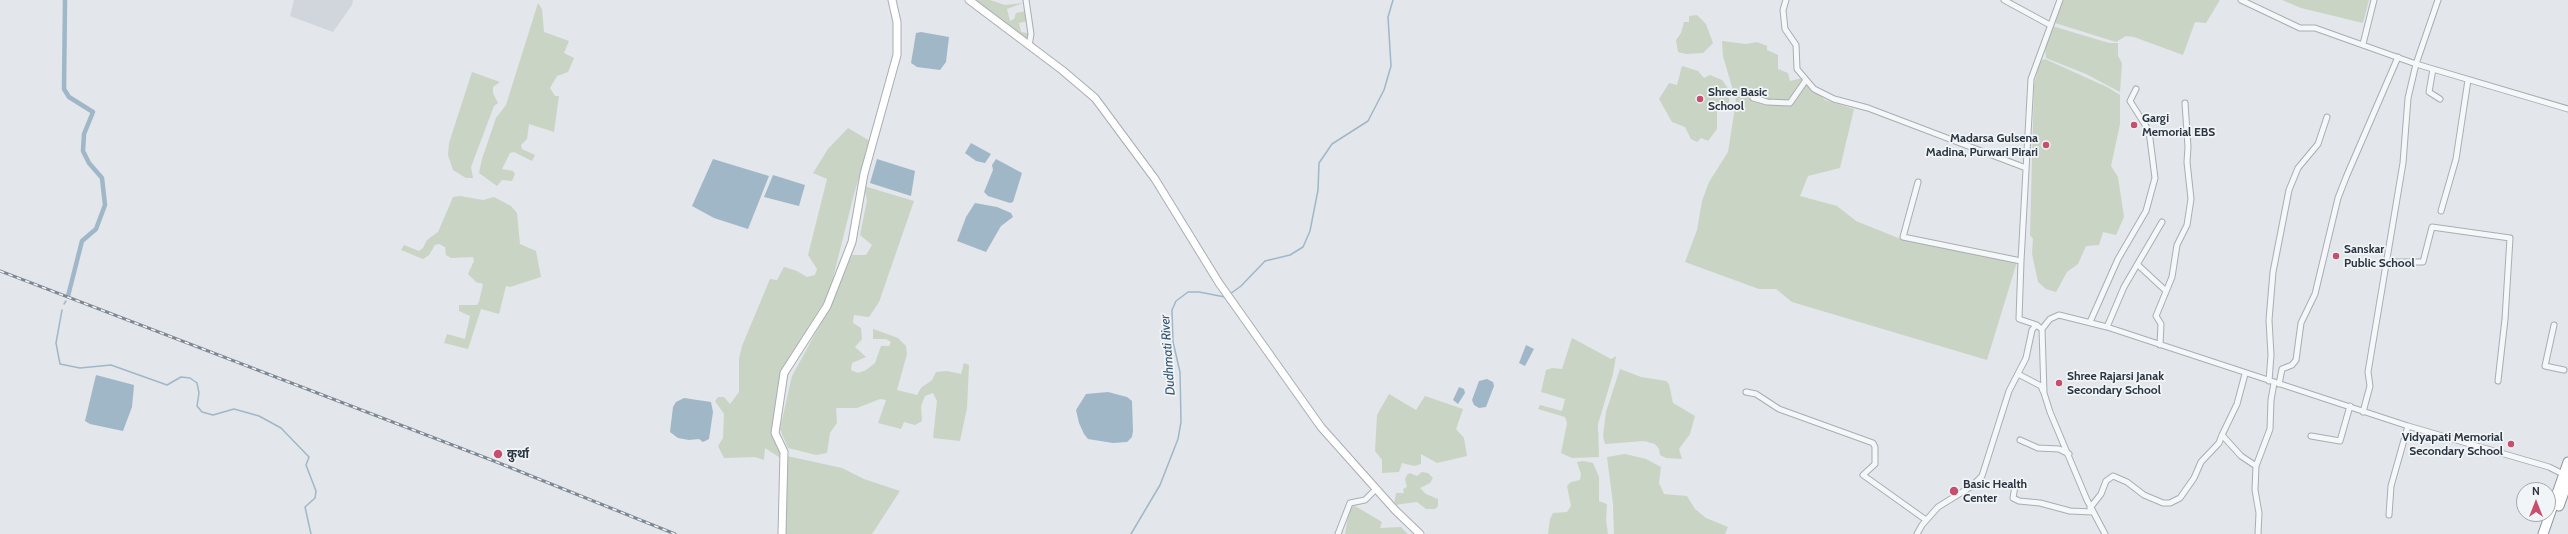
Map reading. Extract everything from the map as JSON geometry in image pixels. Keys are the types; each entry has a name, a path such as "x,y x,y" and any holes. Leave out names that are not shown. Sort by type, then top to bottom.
{"highway":[{"path":"2549,534 2566,478 2568,462"},
{"path":"2543,534 2566,478"}],"main road":[{"path":"782,534 784,452 774,432 784,373 827,306 852,242 864,174 894,70 897,22 892,0"},
{"path":"969,0 1095,98 1112,118 1167,197 1220,283 1317,421 1376,489 1420,534"}],"street":[{"path":"1026,0 1031,34 1029,46"},
{"path":"1786,0 1783,10 1785,29 1796,45 1797,69 1814,89 1834,99 1868,108 2026,168"},
{"path":"2004,0 2050,25"},
{"path":"2040,327 2019,319 2031,79 2060,0"},
{"path":"2241,0 2300,28 2315,28 2416,64 2568,109"},
{"path":"2363,44 2374,0"},
{"path":"2364,412 2370,386 2368,372 2403,163 2408,98 2416,64 2438,0"},
{"path":"2274,382 2282,369 2292,365 2296,360 2301,323 2315,294 2338,198 2350,165 2366,134 2368,122 2376,109 2398,57"},
{"path":"2433,69 2429,92 2440,99"},
{"path":"1753,98 1767,102 1790,103 1806,80"},
{"path":"2441,211 2458,152 2468,80"},
{"path":"2090,322 2118,260 2146,211 2155,178 2149,131 2130,101 2136,89"},
{"path":"2160,345 2161,324 2156,316 2172,277 2177,246 2187,225 2191,199 2187,162 2188,147 2185,103"},
{"path":"2258,534 2258,512 2254,490 2256,466 2270,429 2271,400 2274,382 2269,320 2273,272 2289,190 2298,168 2318,144 2327,117"},
{"path":"1918,182 1903,237 2021,261"},
{"path":"2107,327 2124,287 2162,222"},
{"path":"2386,262 2423,262 2432,228 2510,238 2505,319 2498,381"},
{"path":"2138,265 2166,291"},
{"path":"1917,534 1926,520 1944,503 1972,486 1982,476 2009,391 2026,358 2032,330 2040,327 2050,318 2060,316 2107,327 2245,374 2350,406 2408,426 2549,467 2566,478"},
{"path":"2554,325 2545,366 2564,370"},
{"path":"2040,327 2044,393"},
{"path":"2018,374 2041,386 2050,412 2092,510 2105,534"},
{"path":"2092,510 2106,481 2113,476 2127,482 2144,495 2163,503 2170,503 2180,498 2194,478 2201,462 2219,443 2237,404 2245,374"},
{"path":"1746,392 1756,394 1779,409 1873,443 1875,447 1874,466 1863,475 1926,520"},
{"path":"2311,436 2340,440 2350,406"},
{"path":"2389,515 2391,486 2408,426"},
{"path":"2222,436 2241,456 2256,466"},
{"path":"2020,440 2038,448 2059,449 2069,454"},
{"path":"1999,483 2012,484 2014,486 2013,498 2019,501 2040,503 2070,511 2092,510"},
{"path":"1338,534 1350,503 1365,500 1376,489"}],"shaded area":[{"path":"294,0 353,0 352,5 333,32 290,16"}],"green space":[{"path":"971,0 990,0 1005,5 1023,3 1007,9 1010,21 1014,19 1016,13 1026,11 1028,21 1019,23 1021,32 1032,34 1027,42"},
{"path":"2063,0 2220,0 2206,23 2195,22 2183,55 2134,37 2126,36 2116,42 2055,23"},
{"path":"2282,0 2369,0 2363,23 2301,8"},
{"path":"538,3 542,9 544,32 569,41 564,53 574,58 568,72 557,76 550,88 555,96 559,96 554,132 529,124 527,139 521,145 522,149 535,155 532,161 514,152 510,153 502,169 513,171 515,174 512,181 502,180 497,186 479,173 482,159 496,118 506,105"},
{"path":"1697,15 1706,24 1713,43 1703,53 1686,54 1678,52 1676,40 1681,33 1684,22 1689,22 1689,16"},
{"path":"2052,26 2109,43 2118,43 2118,56 2122,63 2120,92 2086,74 2046,58 2045,48"},
{"path":"1722,41 1746,44 1757,42 1767,46 1767,50 1778,55 1778,69 1788,73 1790,81 1802,78 1825,100 1854,109 1840,168 1808,176 1800,196 1837,206 1856,221 1903,240 2017,262 1987,360 1792,302 1776,289 1759,289 1685,262 1697,230 1702,201 1709,182 1728,152 1736,101 1723,56"},
{"path":"2045,59 2107,87 2120,95 2120,124 2111,166 2118,177 2124,217 2116,235 2103,232 2099,245 2086,246 2078,264 2067,272 2056,292 2046,289 2038,282 2032,254 2033,239 2030,235 2034,85 2040,61"},
{"path":"1682,66 1698,71 1704,78 1710,75 1722,80 1729,90 1729,109 1717,105 1717,129 1708,141 1701,138 1697,142 1691,139 1685,127 1672,122 1659,99 1669,83 1677,85"},
{"path":"472,72 500,82 493,87 493,93 498,103 494,106 471,167 473,178 466,178 453,170 448,155 449,143"},
{"path":"848,128 870,141 854,194 829,294 780,372 772,431 782,459 765,448 764,460 755,457 724,458 718,446 723,438 724,414 715,401 718,397 724,397 730,404 739,392 739,359 742,346 770,279 777,280 784,267 797,271 807,277 815,275 817,269 808,255 827,179 813,173 828,149"},
{"path":"864,186 914,201 879,302 869,317 854,315 853,323 861,328 862,339 855,347 866,357 852,363 851,370 858,373 866,370 875,363 881,346 889,346 891,342 886,339 873,339 873,329 898,338 906,346 907,354 897,390 917,395 921,388 932,380 936,372 947,371 961,374 964,363 969,365 967,408 960,441 933,438 937,401 933,393 925,396 921,406 922,421 915,425 904,422 901,429 878,423 886,400 880,399 857,408 836,408 837,423 830,433 827,453 816,455 788,448 780,429 792,376 832,303 852,255 866,255 872,245 860,235 867,200"},
{"path":"460,196 483,200 494,197 511,206 517,213 520,244 536,251 541,277 510,287 506,286 499,314 481,309 468,349 444,343 447,334 465,339 470,316 459,311 459,305 477,305 479,302 483,284 476,282 468,274 474,261 473,257 451,258 446,255 445,247 439,244 435,245 429,255 423,259 401,250 404,245 419,251 423,248 427,240 438,232 453,197"},
{"path":"1572,338 1611,359 1616,356 1613,374 1598,424 1599,457 1572,458 1561,453 1567,423 1565,417 1538,409 1540,405 1562,411 1565,399 1541,392 1546,370 1552,368 1562,369"},
{"path":"1620,369 1641,377 1666,381 1669,384 1673,403 1695,416 1690,434 1679,449 1682,459 1666,458 1660,455 1659,449 1655,444 1644,441 1605,444 1603,436 1606,412"},
{"path":"1389,394 1416,410 1425,396 1463,409 1456,429 1464,438 1467,456 1437,463 1421,454 1421,464 1414,466 1402,463 1399,472 1382,473 1382,460 1375,451 1377,415"},
{"path":"1625,454 1646,459 1661,467 1659,483 1664,494 1687,496 1695,509 1706,518 1728,527 1725,534 1614,534 1613,504 1607,457"},
{"path":"787,456 842,468 864,479 900,491 872,534 786,534"},
{"path":"1583,461 1593,463 1599,477 1599,501 1607,504 1606,520 1608,534 1548,534 1550,519 1553,513 1567,512 1571,506 1567,486 1571,482 1580,480 1581,474 1577,462"},
{"path":"1422,472 1428,473 1433,478 1430,483 1420,488 1426,494 1438,499 1438,506 1435,509 1426,509 1417,502 1394,505 1396,493 1404,493 1403,489 1407,487 1405,479 1407,475 1410,473 1417,476"},
{"path":"1355,506 1382,522 1380,528 1401,527 1408,534 1345,534 1350,507"}],"water":[{"path":"921,32 949,37 946,62 940,70 917,67 911,63 916,33"},
{"path":"971,143 991,154 985,163 976,161 965,153"},
{"path":"713,159 769,176 748,229 714,218 692,206"},
{"path":"877,159 915,171 911,196 870,183"},
{"path":"996,159 1022,173 1013,202 1010,203 988,196 984,192 993,170 992,165"},
{"path":"773,175 805,185 799,206 764,197"},
{"path":"975,203 997,207 1011,213 1013,217 1001,226 986,252 957,241 966,217"},
{"path":"1526,345 1534,349 1525,366 1519,363"},
{"path":"96,375 134,385 132,407 123,431 90,424 85,421"},
{"path":"1487,379 1493,382 1494,386 1486,407 1479,408 1474,405 1472,400 1479,381"},
{"path":"1459,387 1464,389 1465,393 1458,404 1453,400"},
{"path":"1108,392 1127,397 1132,401 1133,431 1132,437 1127,442 1113,443 1088,439 1079,423 1076,410 1086,394"},
{"path":"684,398 711,402 713,412 709,439 703,442 699,439 689,440 678,438 670,432 673,407 676,402"}],"waterway":[{"path":"65,0 64,89 69,97 93,112 84,134 83,151 89,163 102,178 105,205 96,229 82,241 68,296"},
{"name":"Dudhmati River","path":"1230,294 1241,286 1265,261 1290,255 1303,247 1310,231 1318,190 1319,163 1332,144 1368,121 1384,90 1391,66 1388,17 1393,0"},
{"name":"Dudhmati River","path":"1131,534 1160,485 1178,439 1181,422 1180,372 1173,342 1172,310 1176,301 1188,292 1199,292 1225,297"},
{"path":"62,310 56,343 60,364 80,368 111,365 167,385 181,377 190,378 197,383 199,393 197,406 202,412 213,415 234,409 259,416 281,428 309,457 306,465 316,491 315,498 305,507 311,534"}],"railway":[{"path":"0,271 494,461 675,534"}],"place":[{"name":"Shree Basic School","path":"1700,99"},
{"name":"Gargi Memorial EBS","path":"2134,125"},
{"name":"Madarsa Gulsena Madina, Purwari Pirari","path":"2046,145"},
{"name":"Sanskar Public School","path":"2336,256"},
{"name":"Shree Rajarsi Janak Secondary School","path":"2059,383"},
{"name":"Vidyapati Memorial Secondary School","path":"2511,444"},
{"name":"कुर्था","path":"498,454"},
{"name":"Basic Health Center","path":"1954,491"}]}
